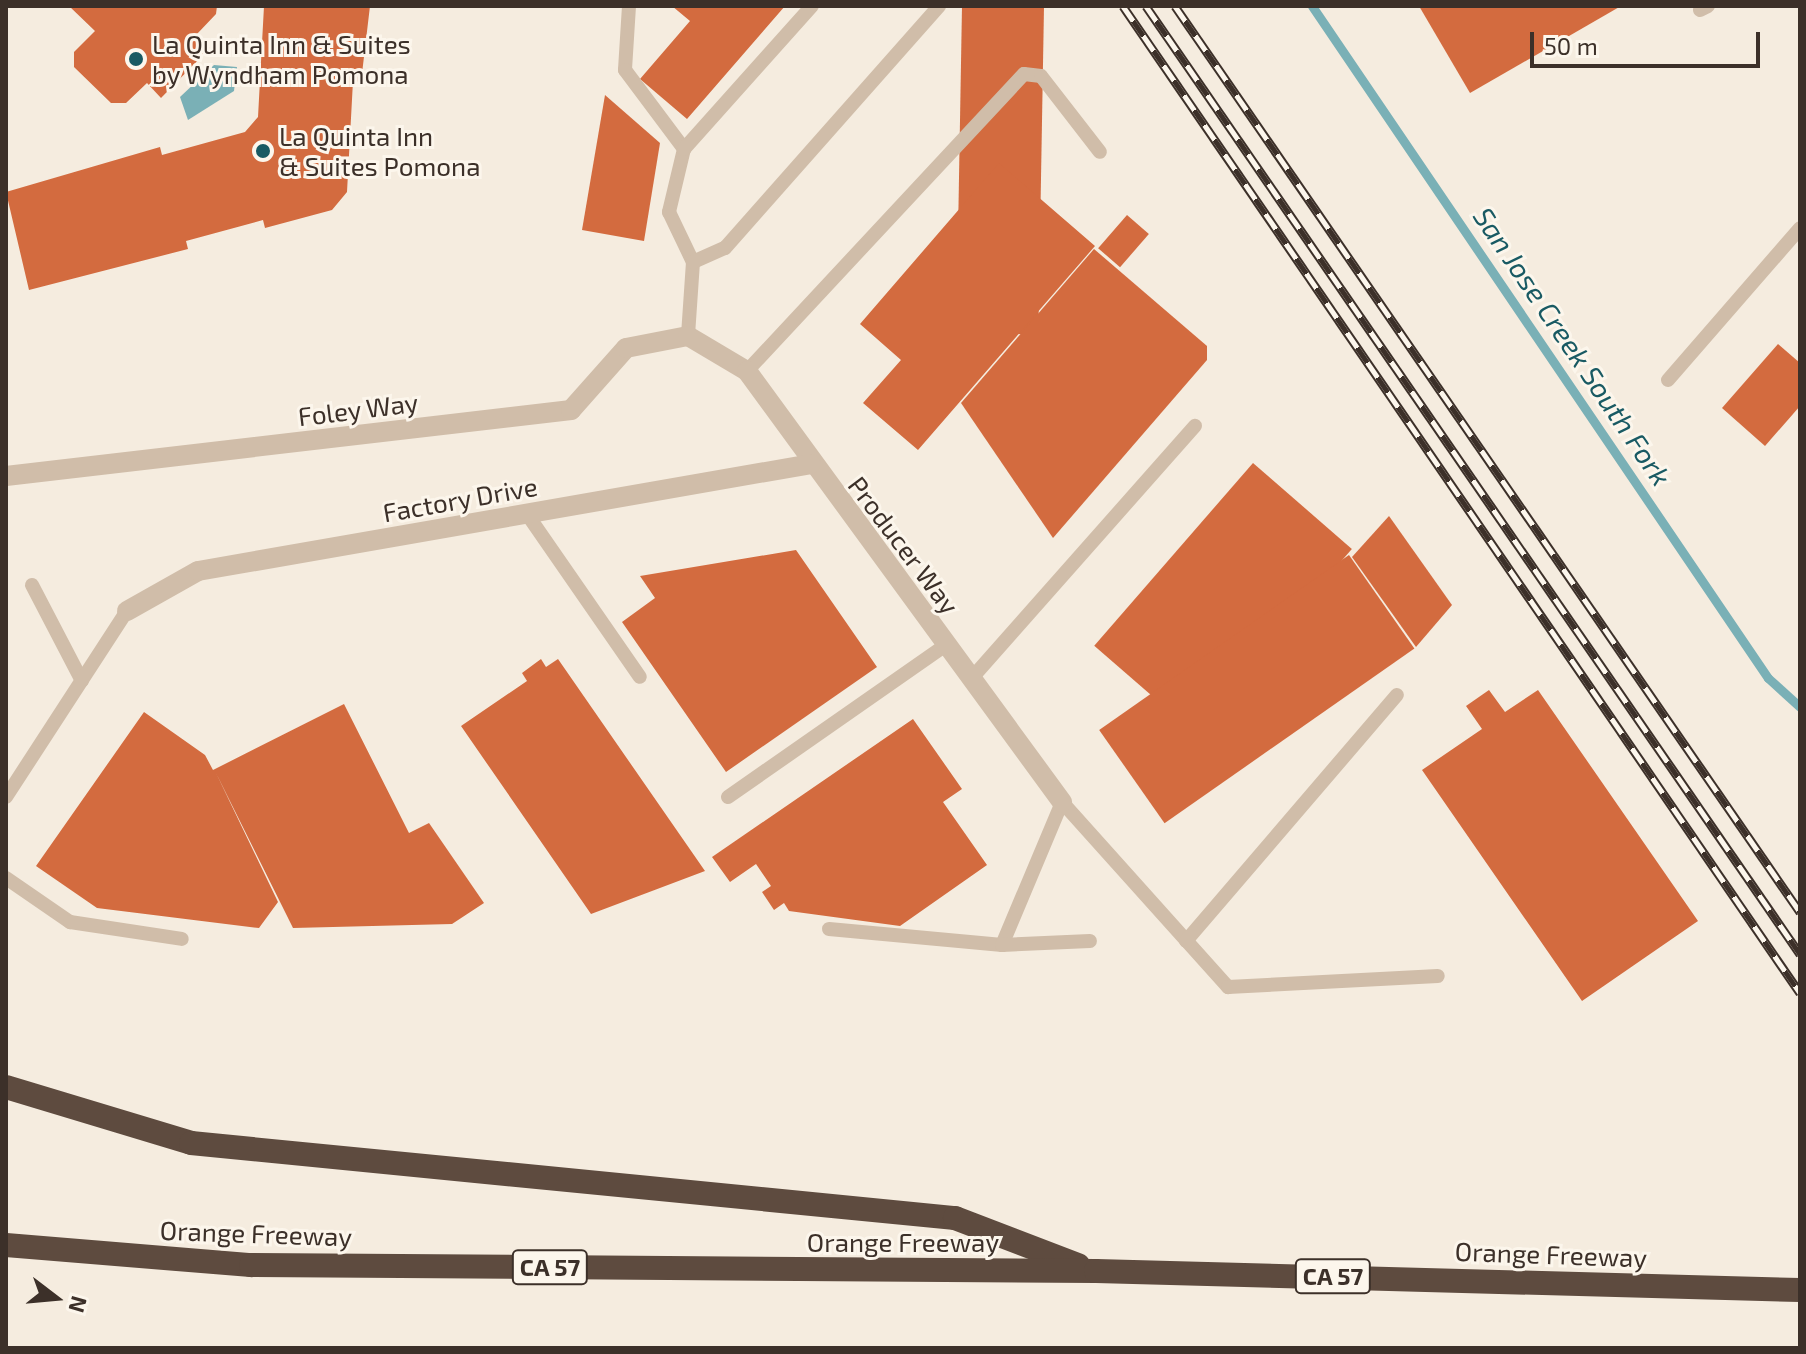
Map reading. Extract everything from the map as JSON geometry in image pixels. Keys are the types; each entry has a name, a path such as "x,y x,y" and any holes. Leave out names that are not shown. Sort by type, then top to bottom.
{"highway":[{"path":"6,1087 191,1143 955,1218 1096,1271"},
{"name":"Orange Freeway","path":"6,1245 251,1265 1096,1271 1800,1290"}],"street":[{"name":"Producer Way","path":"688,336 747,371 811,464 1062,802"},
{"name":"Foley Way","path":"6,476 571,410 626,348 688,336"},
{"name":"Factory Drive","path":"127,611 198,571 811,464"}],"lane":[{"path":"629,6 625,70 684,149"},
{"path":"688,336 693,262 669,212 684,149 812,6"},
{"path":"693,262 725,248 939,6"},
{"path":"747,371 1024,74 1041,76 1100,152"},
{"path":"1668,380 1800,228"},
{"path":"971,679 1195,426"},
{"path":"527,514 640,677"},
{"path":"32,585 82,681"},
{"path":"6,797 127,611"},
{"path":"728,797 946,645"},
{"path":"1186,941 1397,695"},
{"path":"1002,945 1062,802 1228,987 1438,976"},
{"path":"6,878 70,922 182,939"},
{"path":"829,929 1002,945 1090,941"}],"water":[{"path":"214,65 237,67 234,91 188,120 180,97"}],"building":[{"name":"La Quinta Inn & Suites by Wyndham Pomona","path":"69,6 217,6 216,14 197,34 210,48 161,98 147,83 126,103 111,103 74,67 74,52 95,31"},
{"name":"La Quinta Inn & Suites Pomona","path":"264,6 370,6 361,82 353,81 347,192 332,210 265,228 263,220 186,241 188,249 29,290 6,192 160,147 162,155 245,132 258,117"},
{"path":"672,6 785,6 687,119 640,79 690,21"},
{"path":"962,6 1044,7 1038,334 956,333"},
{"path":"1419,6 1621,6 1470,93"},
{"path":"605,95 660,143 644,241 582,230"},
{"path":"999,163 1095,246 918,450 863,403 901,360 860,324"},
{"path":"1127,215 1149,234 1120,267 1098,248"},
{"path":"1094,249 1207,346 1207,360 1053,538 961,403"},
{"path":"1778,344 1800,363 1800,406 1765,446 1722,408"},
{"path":"1253,463 1352,549 1193,732 1094,646"},
{"path":"1389,516 1452,605 1416,647 1352,557"},
{"path":"796,550 877,667 726,772 622,622 655,598 640,576"},
{"path":"1349,555 1414,648 1165,823 1099,730"},
{"path":"541,659 546,667 558,659 705,871 591,914 461,726 527,681 522,673"},
{"path":"1489,690 1505,712 1538,690 1698,921 1582,1001 1422,770 1482,729 1466,706"},
{"path":"344,704 409,833 429,823 484,903 452,924 293,928 216,773 278,902 259,928 97,908 36,866 144,712 205,755 213,770"},
{"path":"913,719 962,789 943,802 987,865 900,926 789,911 784,903 774,910 762,892 771,886 756,864 730,882 712,857"}],"waterway":[{"name":"San Jose Creek South Fork","path":"1312,6 1768,678 1800,707"}],"railway":[{"path":"1123,6 1800,993"},
{"path":"1146,6 1800,954"},
{"path":"1175,6 1800,912"}],"place":[{"name":"La Quinta Inn & Suites by Wyndham Pomona","path":"136,59"},
{"name":"La Quinta Inn & Suites Pomona","path":"263,151"}]}
